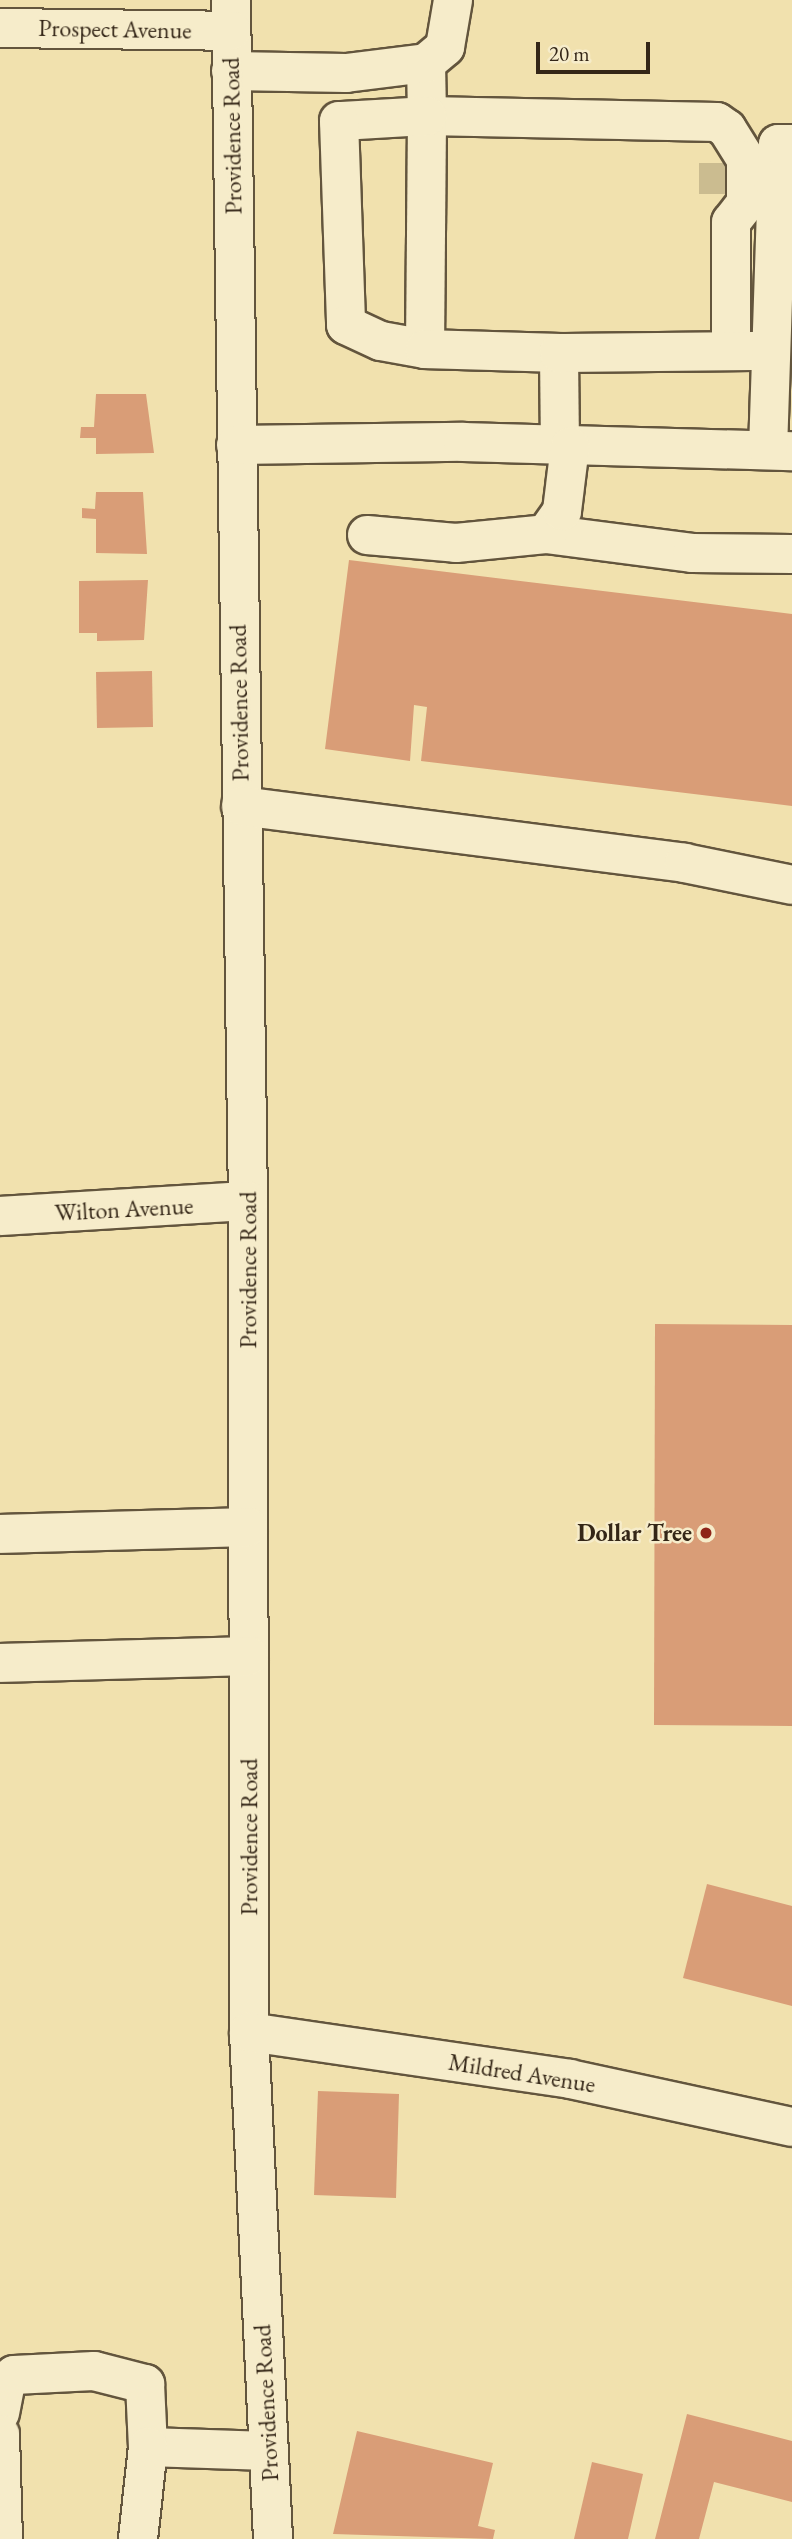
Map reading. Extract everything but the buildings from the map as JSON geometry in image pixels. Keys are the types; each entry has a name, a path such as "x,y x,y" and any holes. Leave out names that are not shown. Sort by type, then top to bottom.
{"street":[{"path":"231,71 346,73 426,63 445,47 453,0"},
{"name":"Prospect Avenue","path":"0,28 231,15"},
{"name":"Providence Road","path":"231,15 248,1201 249,2032 272,2539"},
{"path":"425,349 428,116 426,63"},
{"path":"731,351 724,180 727,129 716,122 428,116 339,121 346,325 381,341 425,349 559,353 769,351"},
{"path":"236,444 565,445 780,451 769,351 778,144 792,144"},
{"path":"547,534 562,511 565,445 559,353"},
{"path":"366,536 456,543 547,534 692,553 792,554"},
{"path":"241,806 671,861 792,885"},
{"name":"Wilton Avenue","path":"0,1216 248,1201"},
{"path":"0,1534 248,1527"},
{"path":"0,1663 249,1656"},
{"name":"Mildred Avenue","path":"249,2032 570,2079 792,2127"},
{"path":"0,2413 6,2383 15,2375 94,2371 133,2377 145,2384 148,2447 138,2539"},
{"path":"0,2434 3,2539"},
{"path":"148,2447 268,2451"}],"tunnel":[{"path":"718,163 718,194"}],"place":[{"name":"Dollar Tree","path":"706,1533"}]}
